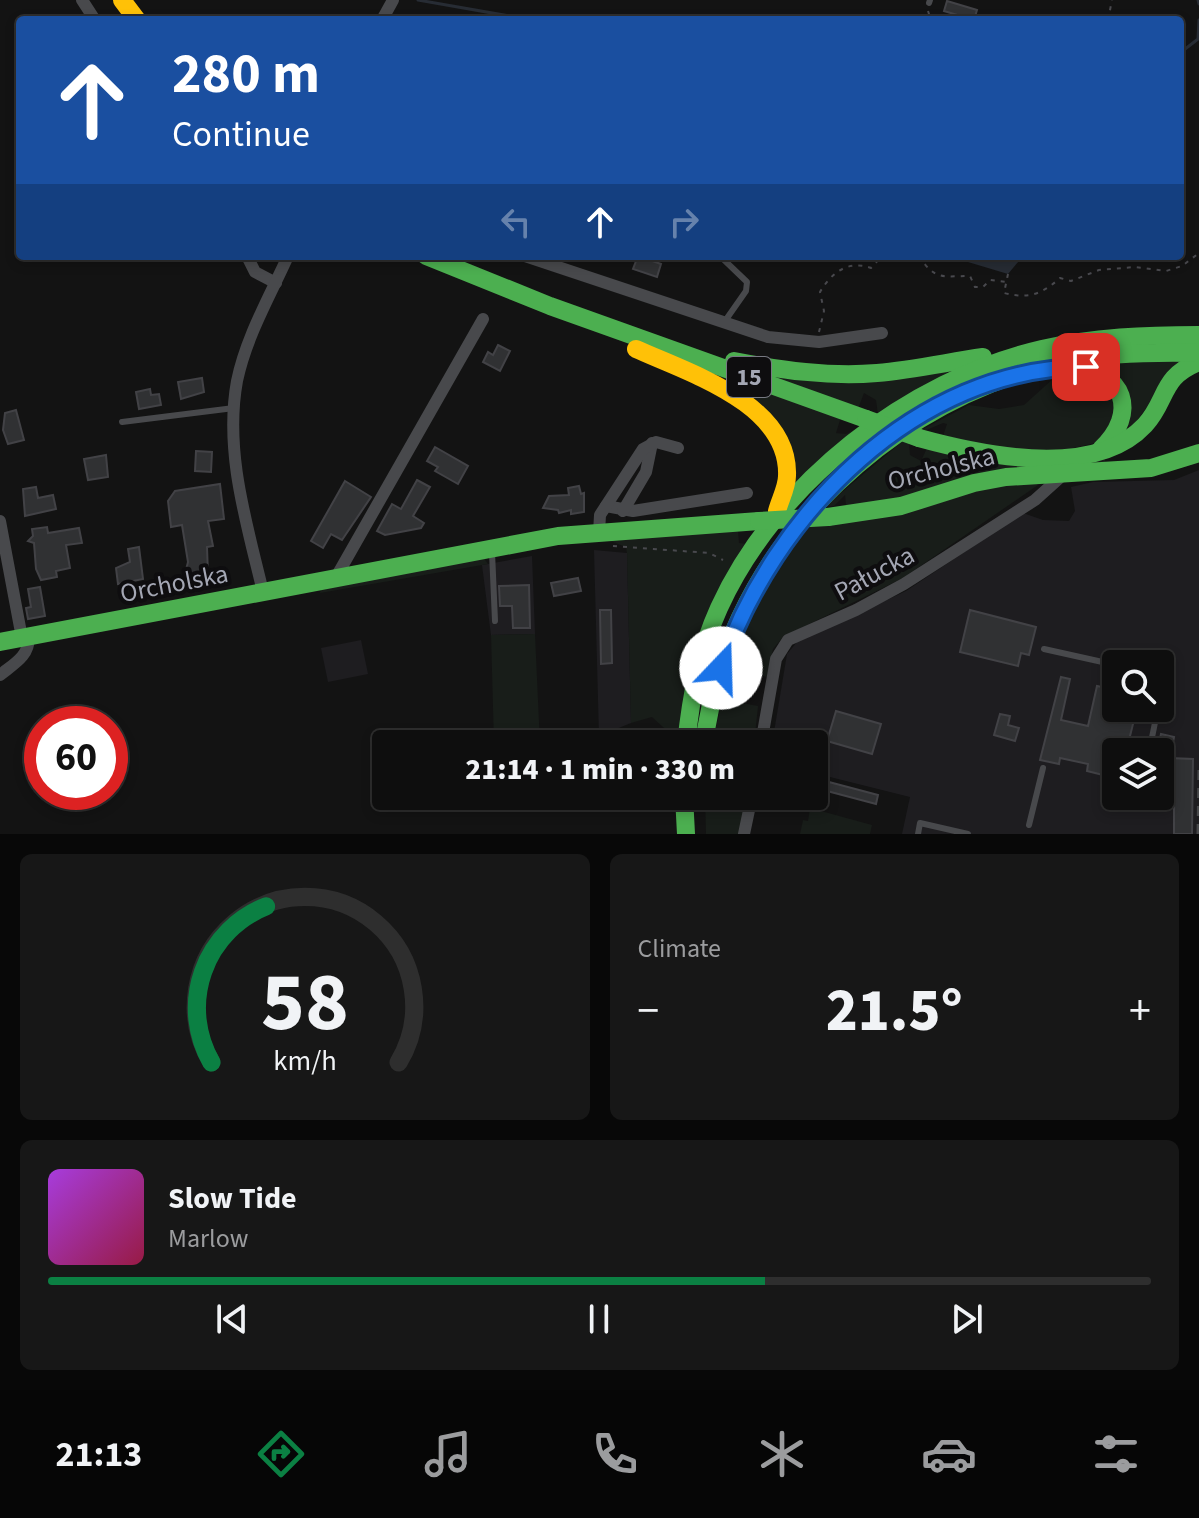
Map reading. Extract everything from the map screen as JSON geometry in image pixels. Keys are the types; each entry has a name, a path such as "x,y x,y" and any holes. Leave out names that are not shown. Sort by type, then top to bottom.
{"main road":[{"name":"15","path":"436,260 550,306 919,438 962,451 1001,457 1036,458 1091,452 1119,445 1137,432 1151,415 1167,381 1180,369 1199,362"},
{"path":"550,306 743,401 765,416 784,447 787,470 780,505 763,524 705,643 695,681 688,730"},
{"name":"15","path":"633,336 667,347 763,367 831,374 896,372 1108,337 1199,335"},
{"path":"763,524 846,448 897,410 966,373 1033,350"},
{"path":"706,730 716,680 734,633 759,584 795,527 834,484 892,435 940,406 1008,377 1089,357 1199,353"},
{"path":"1008,377 1077,367 1095,369 1108,376 1120,393 1124,413 1113,438 1091,452"},
{"name":"Orcholska","path":"0,642 558,536 602,539 828,517 901,506 974,483 1151,468 1199,453"},
{"path":"685,810 686,834"},
{"path":"698,810 698,834"}],"street":[{"path":"249,260 255,272 276,283"},
{"path":"263,592 235,465 234,408 247,346 286,260"},
{"path":"537,260 768,337 819,342 882,333"},
{"path":"335,579 483,319"},
{"path":"602,539 598,519 643,449 652,443 678,448"},
{"path":"623,511 646,472 652,443"},
{"name":"Pałucka","path":"763,730 776,659 788,640 904,584 1035,500 1065,473"},
{"path":"606,506 623,511 747,493"},
{"path":"0,521 29,649 0,675"},
{"path":"744,834 749,810"}],"lane":[{"path":"723,324 746,291 747,282 724,260"},
{"path":"122,422 234,408"},
{"path":"492,549 495,621"},
{"path":"1044,649 1102,662"},
{"path":"1029,825 1043,768"},
{"path":"918,834 920,823 968,834"}],"path":[{"path":"1008,274 1004,293 1024,298 1049,288 1060,278 1071,281 1099,270 1135,267 1166,271 1182,266 1199,253"},
{"path":"819,342 824,311 820,292 825,285 839,269 854,265 871,268 878,260"},
{"path":"922,260 931,272 943,278 970,276 975,287 983,287 990,280 1007,282"},
{"path":"602,539 626,549 709,553 723,560"}],"shaded area":[{"path":"961,260 1020,260 1008,274"},
{"path":"652,350 841,417 836,433 846,434 862,426 792,493 787,439"},
{"path":"1182,359 1130,430 1105,364"},
{"path":"752,370 950,371 878,415 876,400 864,393 858,409"},
{"path":"1080,371 1113,391 1115,422 1100,442 1069,449 1021,451 943,436 947,424 943,423 921,430 969,405 999,409 1024,405 1054,378"},
{"path":"903,441 909,443 910,455 921,461 927,448 1104,457 1106,463 854,505 846,505 845,495 834,506 824,507"},
{"path":"1199,470 1199,834 902,834 910,797 828,776 828,730 774,730 787,654 797,642 906,591 1023,513 1043,520 1069,521 1075,511 1071,487 1093,482 1174,480"},
{"path":"1034,481 1038,485 903,578 783,637 773,649 767,677 750,673 740,679 737,702 758,706 755,730 715,730 731,663 763,592 805,525 971,489"},
{"path":"738,531 739,543 747,544 684,730 666,730 652,717 631,723 627,553 626,547 605,539"},
{"path":"594,550 627,553 631,723 614,730 599,730"},
{"path":"532,556 535,634 491,635 482,565"},
{"path":"483,557 488,564 320,593 321,590"},
{"path":"535,634 539,730 494,730 491,635"},
{"path":"361,640 368,674 328,682 321,648"},
{"path":"705,810 744,810 740,834 706,834"},
{"path":"810,810 817,810 872,825 870,834 800,834 803,820 808,821"}],"building":[{"path":"947,1 977,10 975,16 944,11"},
{"path":"636,260 661,264 657,277 633,269"},
{"path":"498,345 510,351 500,371 483,362 488,352 493,355"},
{"path":"202,378 204,392 181,399 178,382"},
{"path":"150,389 151,395 159,394 161,405 139,409 136,392"},
{"path":"16,410 24,440 8,444 3,430 5,413"},
{"path":"435,447 468,466 458,484 435,471 438,467 427,461"},
{"path":"196,451 212,452 211,472 195,471"},
{"path":"106,455 108,477 88,480 84,459"},
{"path":"417,480 430,487 413,516 424,523 421,528 385,535 377,531 392,504 401,509"},
{"path":"345,481 371,497 342,540 331,534 323,548 311,541"},
{"path":"220,484 224,519 208,521 213,546 207,547 208,575 185,574 188,562 182,525 171,527 168,501 175,491"},
{"path":"579,486 581,494 584,493 584,512 571,514 571,510 559,513 558,510 543,508 549,496 569,495 568,488"},
{"path":"36,487 38,498 53,495 56,509 25,516 23,489"},
{"path":"47,527 48,533 79,528 82,543 66,545 70,568 56,571 57,577 41,580 36,569 34,543 28,541 33,536 32,529"},
{"path":"139,547 143,579 118,584 116,568 130,562 128,549"},
{"path":"578,578 581,591 554,596 551,583"},
{"path":"529,585 530,628 513,628 512,606 500,606 499,586"},
{"path":"40,587 45,616 28,619 26,608 31,607 28,589"},
{"path":"600,610 611,610 612,663 601,664"},
{"path":"970,610 1036,627 1029,655 1021,653 1018,666 960,652"},
{"path":"1061,677 1070,679 1061,720 1088,726 1097,686 1102,687 1102,722 1134,722 1130,738 1102,738 1102,775 1087,771 1088,764 1060,758 1059,764 1040,760"},
{"path":"836,711 881,724 872,754 828,741"},
{"path":"1000,714 1010,716 1008,725 1019,728 1015,741 994,735"},
{"path":"1174,758 1193,759 1192,834 1174,834"},
{"path":"829,782 878,795 876,804 828,791"}],"waterway":[{"path":"418,0 509,16"},
{"path":"1198,0 1199,4"},
{"path":"1184,50 1198,39 1199,20"}],"railway":[{"path":"1198,834 1199,769"}],"traffic: fast":[{"path":"436,260 550,306 866,419"},
{"path":"688,730 693,692 706,641 719,608 744,562 775,519 811,479 852,443 896,412 943,385 992,364 1042,349 1101,339 1199,335"},
{"path":"706,730 717,678 737,623 765,572 798,526 837,483 881,446 929,414 981,388 1036,368 1117,354 1199,353"},
{"path":"734,361 805,372 859,374 983,357"},
{"path":"919,438 1004,456 1067,458 1097,453 1123,442 1145,425 1171,382 1186,368 1199,362"},
{"path":"1072,368 1104,376 1121,396 1120,421 1101,449"},
{"path":"866,419 919,438"},
{"path":"828,517 901,506 974,483 1006,477 1151,468 1199,453"},
{"path":"759,521 828,517"},
{"path":"0,642 558,536 759,521"},
{"path":"685,810 686,834"}],"traffic: slow":[{"path":"122,0 134,16"},
{"path":"636,349 732,394 772,429 784,451 787,476 777,511"}],"route":[{"path":"721,668 741,616 795,527 860,460 914,421 983,386 1008,377 1086,367"}]}
